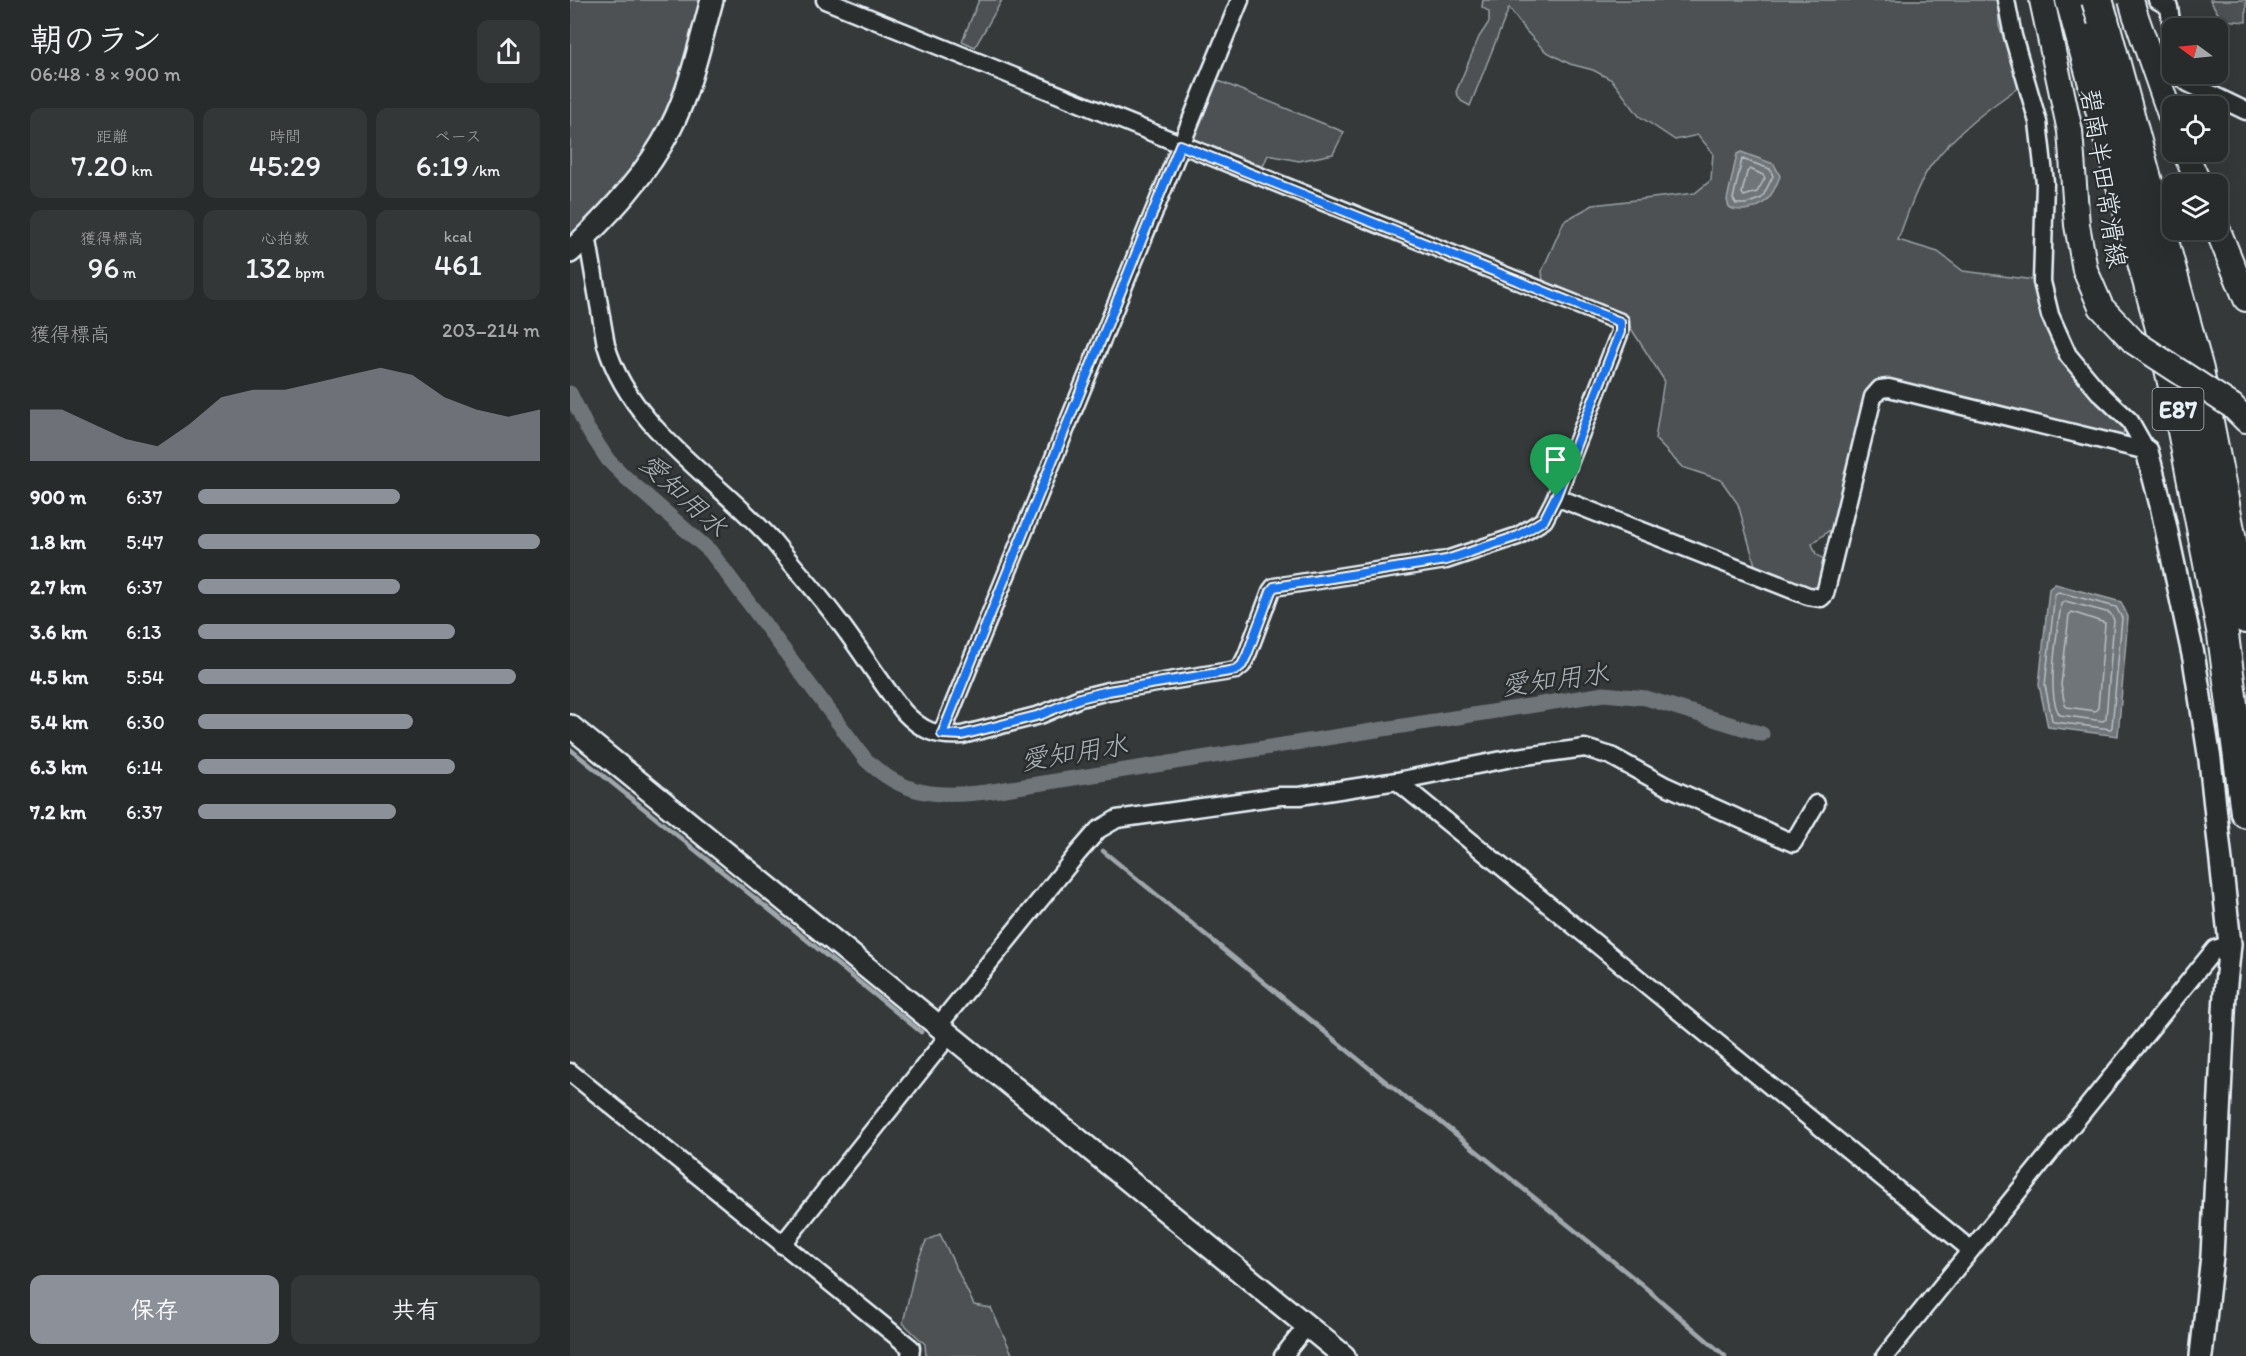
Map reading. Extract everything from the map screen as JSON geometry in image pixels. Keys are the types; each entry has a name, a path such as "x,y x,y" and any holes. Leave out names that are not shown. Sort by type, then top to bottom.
{"highway":[{"name":"E87","path":"2075,7 2198,370 2246,618"},
{"name":"E87","path":"2075,7 2160,324 2177,400 2223,635 2246,812"}],"main road":[{"path":"2133,5 2164,96"},
{"name":"碧南半田常滑線","path":"2075,7 2070,131 2077,225 2085,270 2101,307 2134,342 2241,411"},
{"path":"2222,240 2246,299"}],"street":[{"path":"570,252 629,190 670,128 681,105 712,0"},
{"path":"587,235 606,345 611,363 622,385 669,442 773,542 836,617 904,712 928,732 962,735 1040,715 1080,698 1108,691 1236,670 1242,665 1247,655 1274,587 1446,560 1518,536 1544,520 1556,496 1620,332 1620,322 825,0"},
{"path":"942,734 1240,0"},
{"path":"2006,0 2013,36 2038,123 2045,183 2042,282 2050,315 2068,355 2099,392 2130,421 2147,451 2194,659 2210,760 2230,944 2225,993 2212,1256 2201,1356"},
{"path":"2157,0 2169,7 2171,18"},
{"path":"2075,7 2133,5"},
{"path":"2190,84 2246,111"},
{"path":"1556,496 1808,596 1821,598 1825,594 1872,397 1880,389 1889,388 2147,451"},
{"path":"572,732 944,1030 1344,1356"},
{"path":"782,1245 1078,853 1098,830 1117,819 1280,796 1300,796 1397,781 1517,757 1585,748 1611,756 1664,784 1793,843 1816,804"},
{"path":"1397,781 1971,1250"},
{"path":"1885,1356 2215,949 2230,944"},
{"path":"570,1072 911,1348 910,1356"},
{"path":"1283,1356 1308,1326"}],"shaded area":[{"path":"570,0 703,0 677,88 648,150 627,179 570,241"},
{"path":"979,0 1002,0 975,47 962,41"},
{"path":"1483,0 1998,0 1999,26 2022,85 1963,131 1932,164 1917,190 1898,240 1938,252 1963,271 2034,280 2043,318 2127,426 2119,440 1877,386 1836,525 1812,544 1816,554 1828,562 1820,593 1800,588 1755,565 1738,504 1721,480 1682,467 1655,439 1664,380 1627,322 1543,282 1542,271 1564,221 1593,205 1695,193 1711,180 1713,153 1698,135 1675,140 1639,116 1612,80 1593,70 1570,64 1545,51 1509,8 1470,106 1461,101 1456,92 1479,37 1489,22 1489,12 1482,7"},
{"path":"2210,0 2246,0 2246,22 2221,18"},
{"path":"1214,79 1344,132 1333,154 1299,161 1268,155 1261,170 1203,148 1194,140 1192,130"},
{"path":"940,1234 974,1305 991,1308 1013,1356 926,1356 925,1344 903,1323 916,1265 926,1241"}],"water":[{"path":"1741,152 1774,164 1780,176 1763,204 1751,209 1736,210 1729,207 1727,200 1737,154"},
{"path":"2055,584 2121,602 2128,617 2118,736 2048,727 2039,685 2049,589"}],"waterway":[{"name":"愛知用水","path":"570,393 587,428 608,460 710,551 866,760 893,781 907,787 936,794 986,792 1604,694 1646,698 1762,734"},
{"path":"570,749 921,1032"},
{"path":"1103,851 1407,1099 1432,1115 1640,1283 1725,1356"}],"route":[{"path":"1180,145 1620,322 1622,327 1556,496 1544,520 1518,536 1446,560 1274,587 1247,655 1242,665 1236,670 1108,691 1080,698 1040,715 962,735 942,734 1047,479 1180,145"}]}
